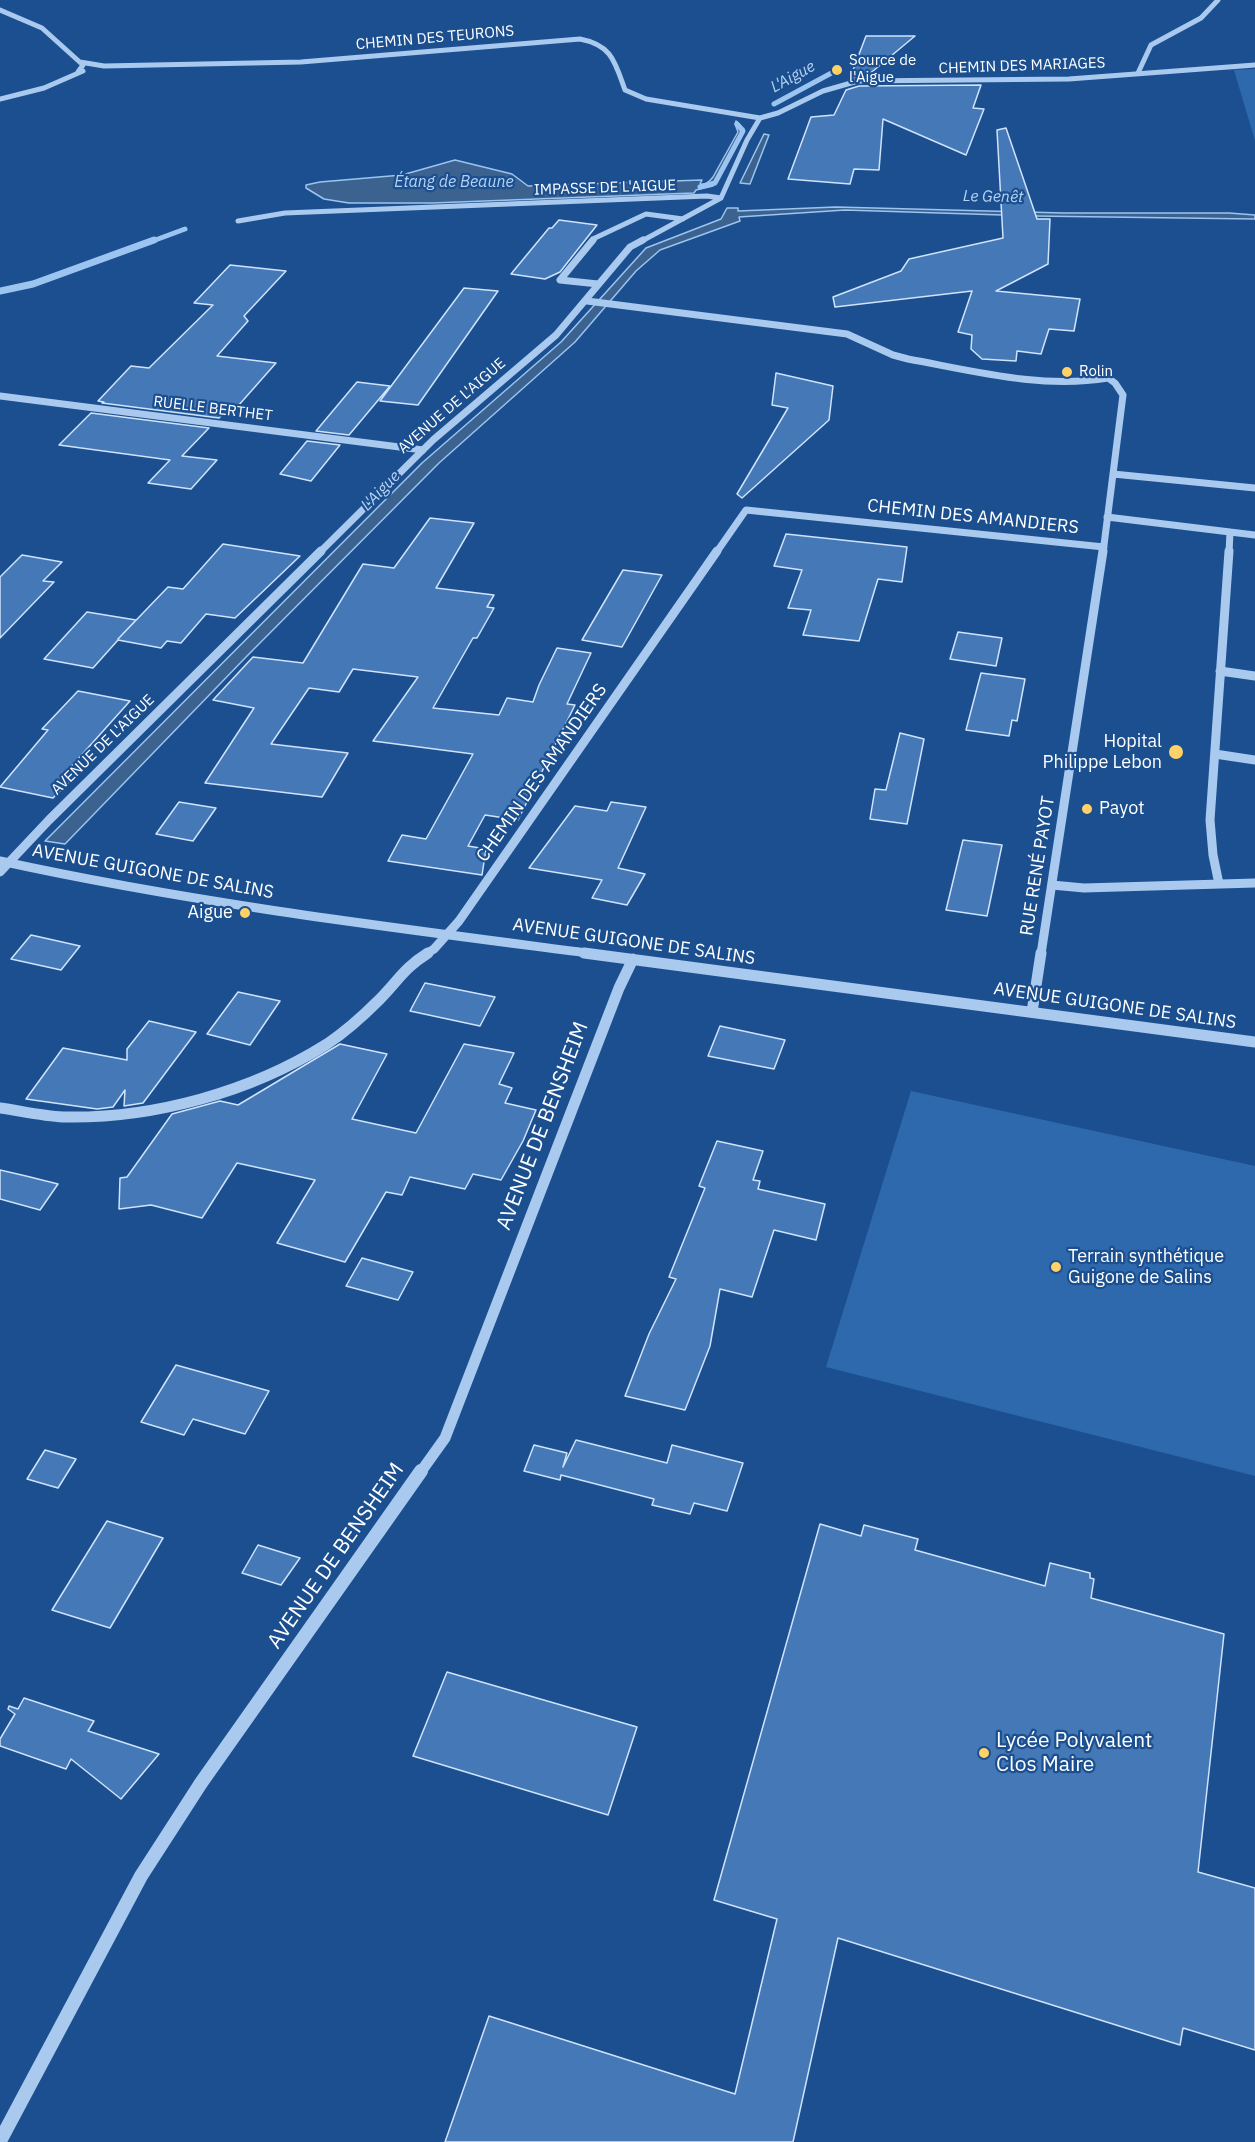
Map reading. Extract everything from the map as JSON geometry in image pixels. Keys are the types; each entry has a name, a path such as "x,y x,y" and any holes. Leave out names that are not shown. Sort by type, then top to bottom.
{"street":[{"path":"1138,73 1151,45 1201,18 1218,0"},
{"path":"0,10 42,28 81,62 82,68 78,72"},
{"name":"CHEMIN DES TEURONS","path":"81,62 104,66 301,62 580,39 593,41 613,56 625,90 646,99 760,118"},
{"name":"CHEMIN DES MARIAGES","path":"760,118 778,113 823,91 858,81 1070,79 1255,65"},
{"path":"0,99 44,88 78,72 104,66"},
{"path":"721,198 747,140 760,118"},
{"name":"IMPASSE DE L'AIGUE","path":"238,220 285,213 707,196 721,198"},
{"name":"AVENUE DE L'AIGUE","path":"0,872 5,862 423,450 556,334 586,302 598,284 630,247 721,198"},
{"path":"598,284 560,279 595,238 646,214 683,219"},
{"name":"RUE RENÉ PAYOT","path":"586,302 847,334 893,355 908,359 1040,382 1108,378 1115,383 1123,395 1104,546 1032,1012"},
{"name":"RUELLE BERTHET","path":"0,396 423,450"},
{"path":"1113,474 1255,488"},
{"name":"CHEMIN DES AMANDIERS","path":"0,1108 70,1117 99,1117 155,1110 225,1091 276,1071 328,1043 379,1000 408,966 434,949 448,934 746,510 1104,546"},
{"path":"1107,517 1255,535"},
{"path":"1219,884 1213,855 1210,820 1230,532"},
{"path":"1220,671 1255,676"},
{"path":"1215,754 1255,760"},
{"name":"AVENUE GUIGONE DE SALINS","path":"5,862 314,917 1255,1042"},
{"path":"1052,885 1084,888 1255,883"},
{"name":"AVENUE DE BENSHEIM","path":"0,2140 141,1876 201,1783 445,1438 619,988 633,959"}],"shaded area":[{"path":"1255,69 1255,141 1234,70"},
{"name":"Terrain synthétique Guigone de Salins","path":"911,1091 1255,1166 1255,1476 826,1367"}],"water":[{"name":"Étang de Beaune","path":"736,121 744,129 713,186 696,190 694,193 432,203 349,203 324,199 306,188 306,185 320,182 402,175 455,160 512,174 528,186 702,180 700,184 704,184 713,177 738,132"},
{"path":"764,134 769,135 750,184 740,183"},
{"path":"836,207 1064,213 1229,213 1255,215 1255,219 1034,216 845,210 739,217 740,221 660,250 636,271 575,342 439,463 247,656 65,844 45,841 422,463 561,342 646,248 721,219 727,208 738,208 738,211"}],"building":[{"path":"866,36 915,36 867,76 850,78"},
{"path":"981,85 973,108 984,109 966,155 883,119 879,170 854,169 850,184 788,179 811,117 834,115 846,90 859,86"},
{"path":"1006,128 1037,219 1050,219 1048,264 996,291 1080,299 1074,331 1049,329 1041,354 1017,351 1016,361 982,359 971,349 972,335 958,332 972,291 835,307 833,297 901,271 909,259 1003,238 997,130"},
{"path":"559,220 597,225 560,272 545,279 511,274 549,228 552,228"},
{"path":"230,265 286,271 244,316 248,321 217,356 276,363 238,406 231,406 219,418 98,401 131,366 149,368 213,305 194,303"},
{"path":"464,288 498,291 418,405 380,401"},
{"path":"776,373 833,386 829,420 742,498 737,494 788,408 772,405"},
{"path":"357,382 390,386 349,435 316,431"},
{"path":"91,413 209,428 182,456 217,460 191,489 148,483 170,460 59,445"},
{"path":"307,441 340,445 311,481 280,474"},
{"path":"430,518 474,523 436,588 494,595 487,607 494,608 477,638 473,638 433,708 499,715 507,698 533,702 557,648 591,653 567,704 575,705 518,820 485,815 468,846 486,849 482,875 388,861 402,835 426,839 473,754 373,741 418,677 353,669 339,692 309,688 271,744 348,753 322,797 205,783 254,708 213,700 253,657 303,663 363,564 394,568"},
{"path":"786,534 907,547 902,582 878,579 859,641 803,635 811,610 788,608 802,570 774,566"},
{"path":"223,544 300,556 235,618 206,614 181,643 167,641 161,648 118,640 93,668 44,659 87,612 136,620 118,639 168,587 183,589"},
{"path":"22,555 62,562 43,581 54,582 0,638 0,577"},
{"path":"623,570 662,575 622,647 582,640"},
{"path":"958,632 1002,638 996,666 950,659"},
{"path":"981,673 1025,679 1017,721 1012,720 1009,736 966,730"},
{"path":"78,691 130,701 69,769 80,771 53,798 0,787 48,730 42,729"},
{"path":"900,733 924,739 907,824 870,819 875,789 886,790"},
{"path":"179,802 216,808 193,841 156,834"},
{"path":"611,802 646,807 618,868 645,874 627,905 592,898 602,880 529,868 575,806 607,811"},
{"path":"963,840 1002,845 987,916 946,910"},
{"path":"31,935 80,946 61,970 11,959"},
{"path":"425,983 495,997 480,1026 410,1011"},
{"path":"238,992 280,1001 250,1045 207,1034"},
{"path":"149,1021 196,1032 143,1103 124,1106 125,1090 113,1107 97,1109 26,1099 63,1048 127,1060 127,1049"},
{"path":"720,1026 785,1040 774,1069 708,1056"},
{"path":"340,1044 387,1054 352,1119 416,1133 464,1044 514,1053 499,1084 512,1088 505,1103 536,1110 523,1141 501,1180 473,1174 465,1189 410,1177 402,1195 386,1192 345,1262 277,1243 315,1180 237,1163 202,1218 151,1205 119,1209 120,1178 127,1177 172,1114 220,1101 238,1105"},
{"path":"717,1141 763,1151 753,1180 760,1181 758,1189 825,1204 816,1240 774,1230 752,1297 720,1289 710,1346 685,1410 625,1396 649,1334 676,1279 669,1277 705,1188 699,1186"},
{"path":"0,1170 58,1184 40,1210 0,1199"},
{"path":"362,1258 413,1272 398,1300 346,1286"},
{"path":"176,1365 269,1391 245,1434 193,1419 184,1435 141,1422"},
{"path":"576,1440 667,1463 672,1445 743,1463 727,1511 694,1503 690,1514 652,1505 654,1499 561,1475 560,1480 524,1471 534,1445 567,1453 563,1467"},
{"path":"45,1450 76,1459 58,1488 27,1479"},
{"path":"107,1521 163,1538 110,1628 52,1610"},
{"name":"Lycée Polyvalent Clos Maire","path":"820,1524 861,1536 864,1525 918,1539 915,1550 1045,1586 1050,1563 1090,1573 1090,1578 1094,1579 1091,1598 1224,1634 1198,1872 1255,1888 1255,2050 1183,2028 1180,2045 838,1938 793,2142 445,2142 489,2016 735,2094 777,1919 714,1900"},
{"path":"258,1545 300,1558 281,1585 242,1573"},
{"path":"447,1672 637,1727 608,1815 413,1756"},
{"path":"24,1698 94,1721 88,1731 159,1754 121,1799 71,1759 66,1769 0,1746 0,1739 15,1714 8,1709 9,1706 18,1709"}],"waterway":[{"name":"L'Aigue","path":"774,104 837,70"},
{"path":"700,187 715,183 743,131 737,124"},
{"path":"150,242 185,229"},
{"path":"0,291 33,284 154,240"}],"place":[{"name":"Source de l'Aigue","path":"837,70"},
{"name":"Rolin","path":"1067,372"},
{"name":"Hopital Philippe Lebon","path":"1176,752"},
{"name":"Payot","path":"1087,809"},
{"name":"Aigue","path":"245,913"},
{"name":"Terrain synthétique Guigone de Salins","path":"1056,1267"},
{"name":"Lycée Polyvalent Clos Maire","path":"984,1753"}],"water label":[{"name":"Le Genêt","path":"993,197"}]}
